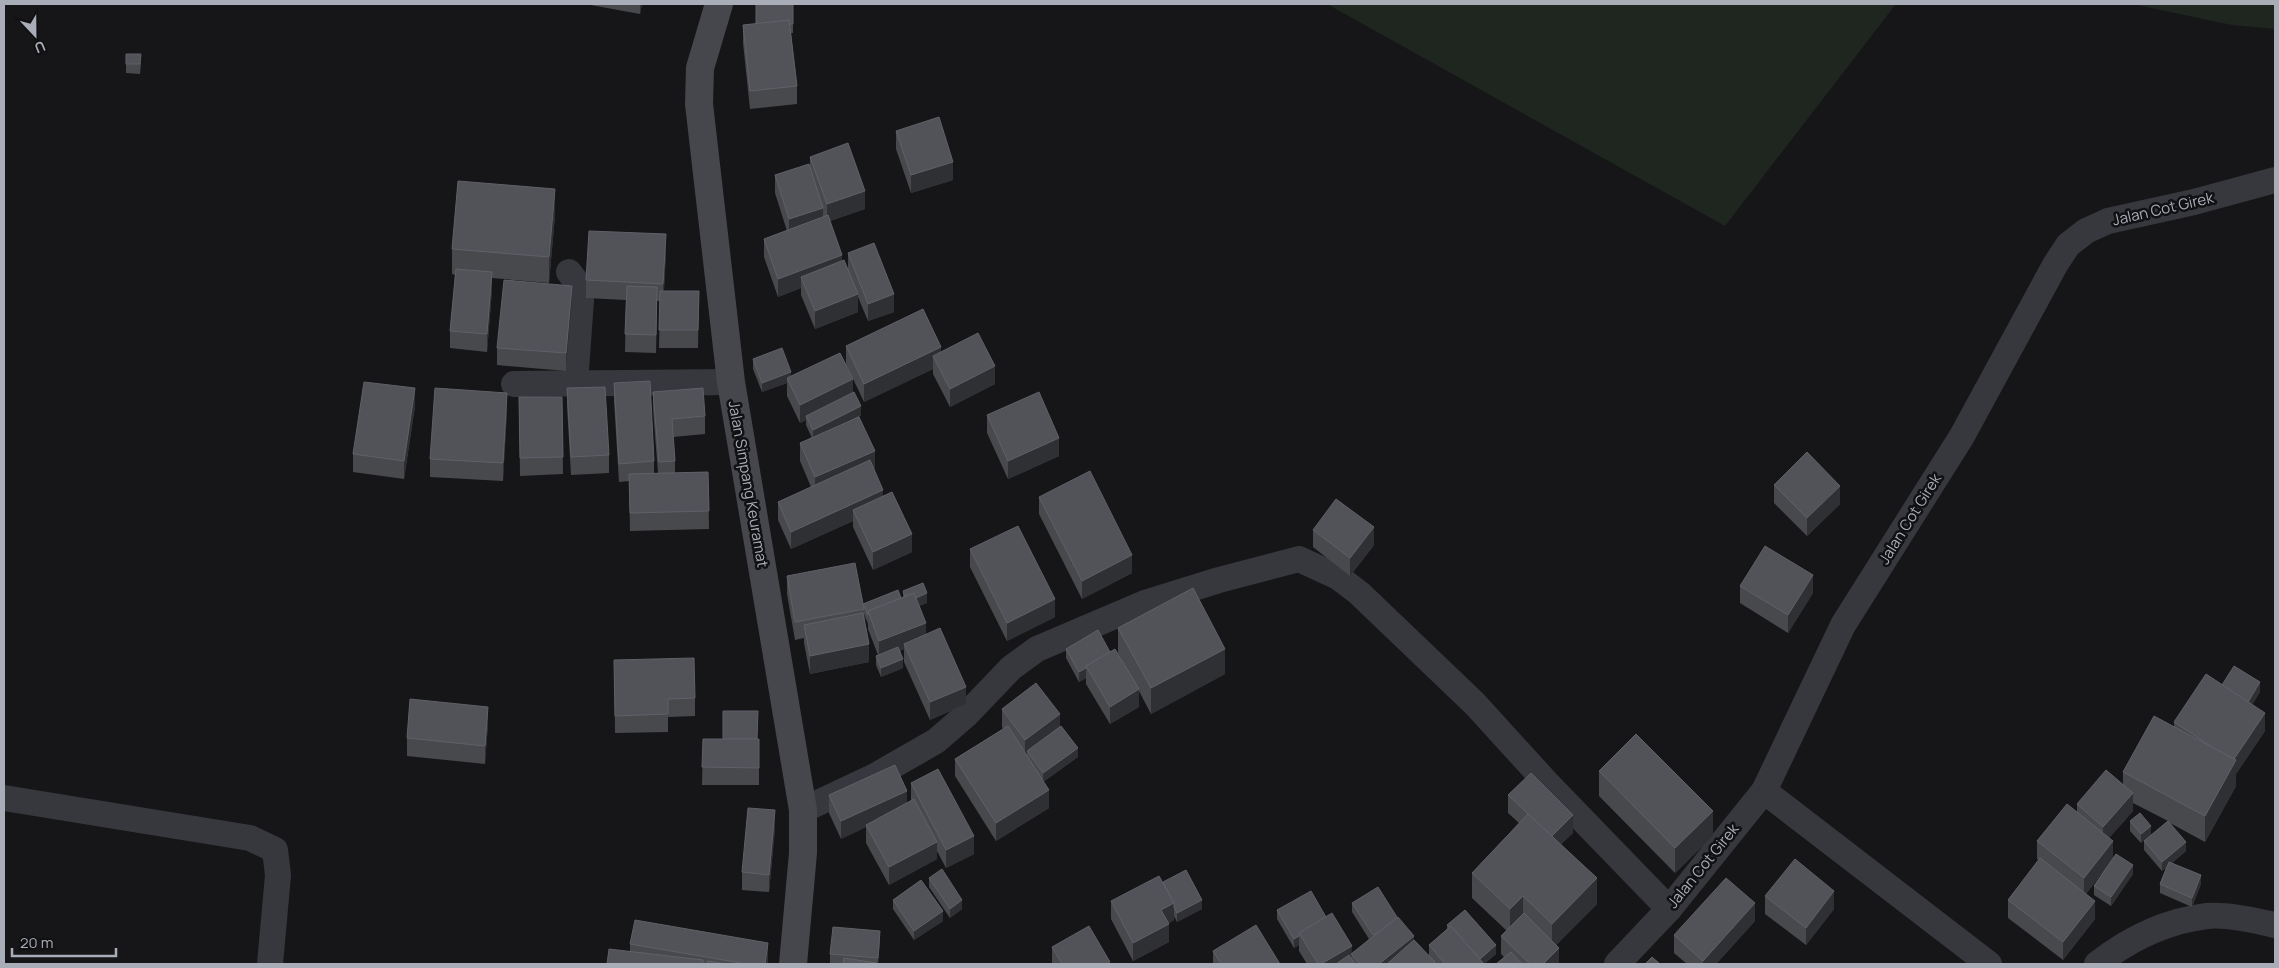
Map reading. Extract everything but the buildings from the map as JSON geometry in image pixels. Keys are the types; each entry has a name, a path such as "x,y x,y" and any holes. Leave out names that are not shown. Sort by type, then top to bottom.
{"main road":[{"name":"Jalan Simpang Keuramat","path":"718,4 700,68 700,104 731,382 804,810 803,853 793,964"}],"street":[{"name":"Jalan Cot Girek","path":"1617,964 1669,909 1764,791 1843,625 1962,436 2055,265 2068,245 2086,231 2108,221 2194,202 2275,180"},
{"path":"568,272 578,284 580,300 575,384"},
{"path":"514,384 731,382"},
{"path":"804,810 875,776 936,741 966,715 1011,668 1038,649 1145,603 1220,580 1299,559 1338,577 1366,600 1475,704 1547,783 1669,909"},
{"path":"1764,791 1990,964"},
{"path":"4,798 250,838 275,850 278,875 270,964"},
{"path":"2097,964 2122,945 2168,924 2209,915 2261,921 2275,925"}],"shaded area":[{"path":"1327,4 1896,4 1725,226"},
{"path":"2132,4 2275,4 2275,29 2232,25"}]}
